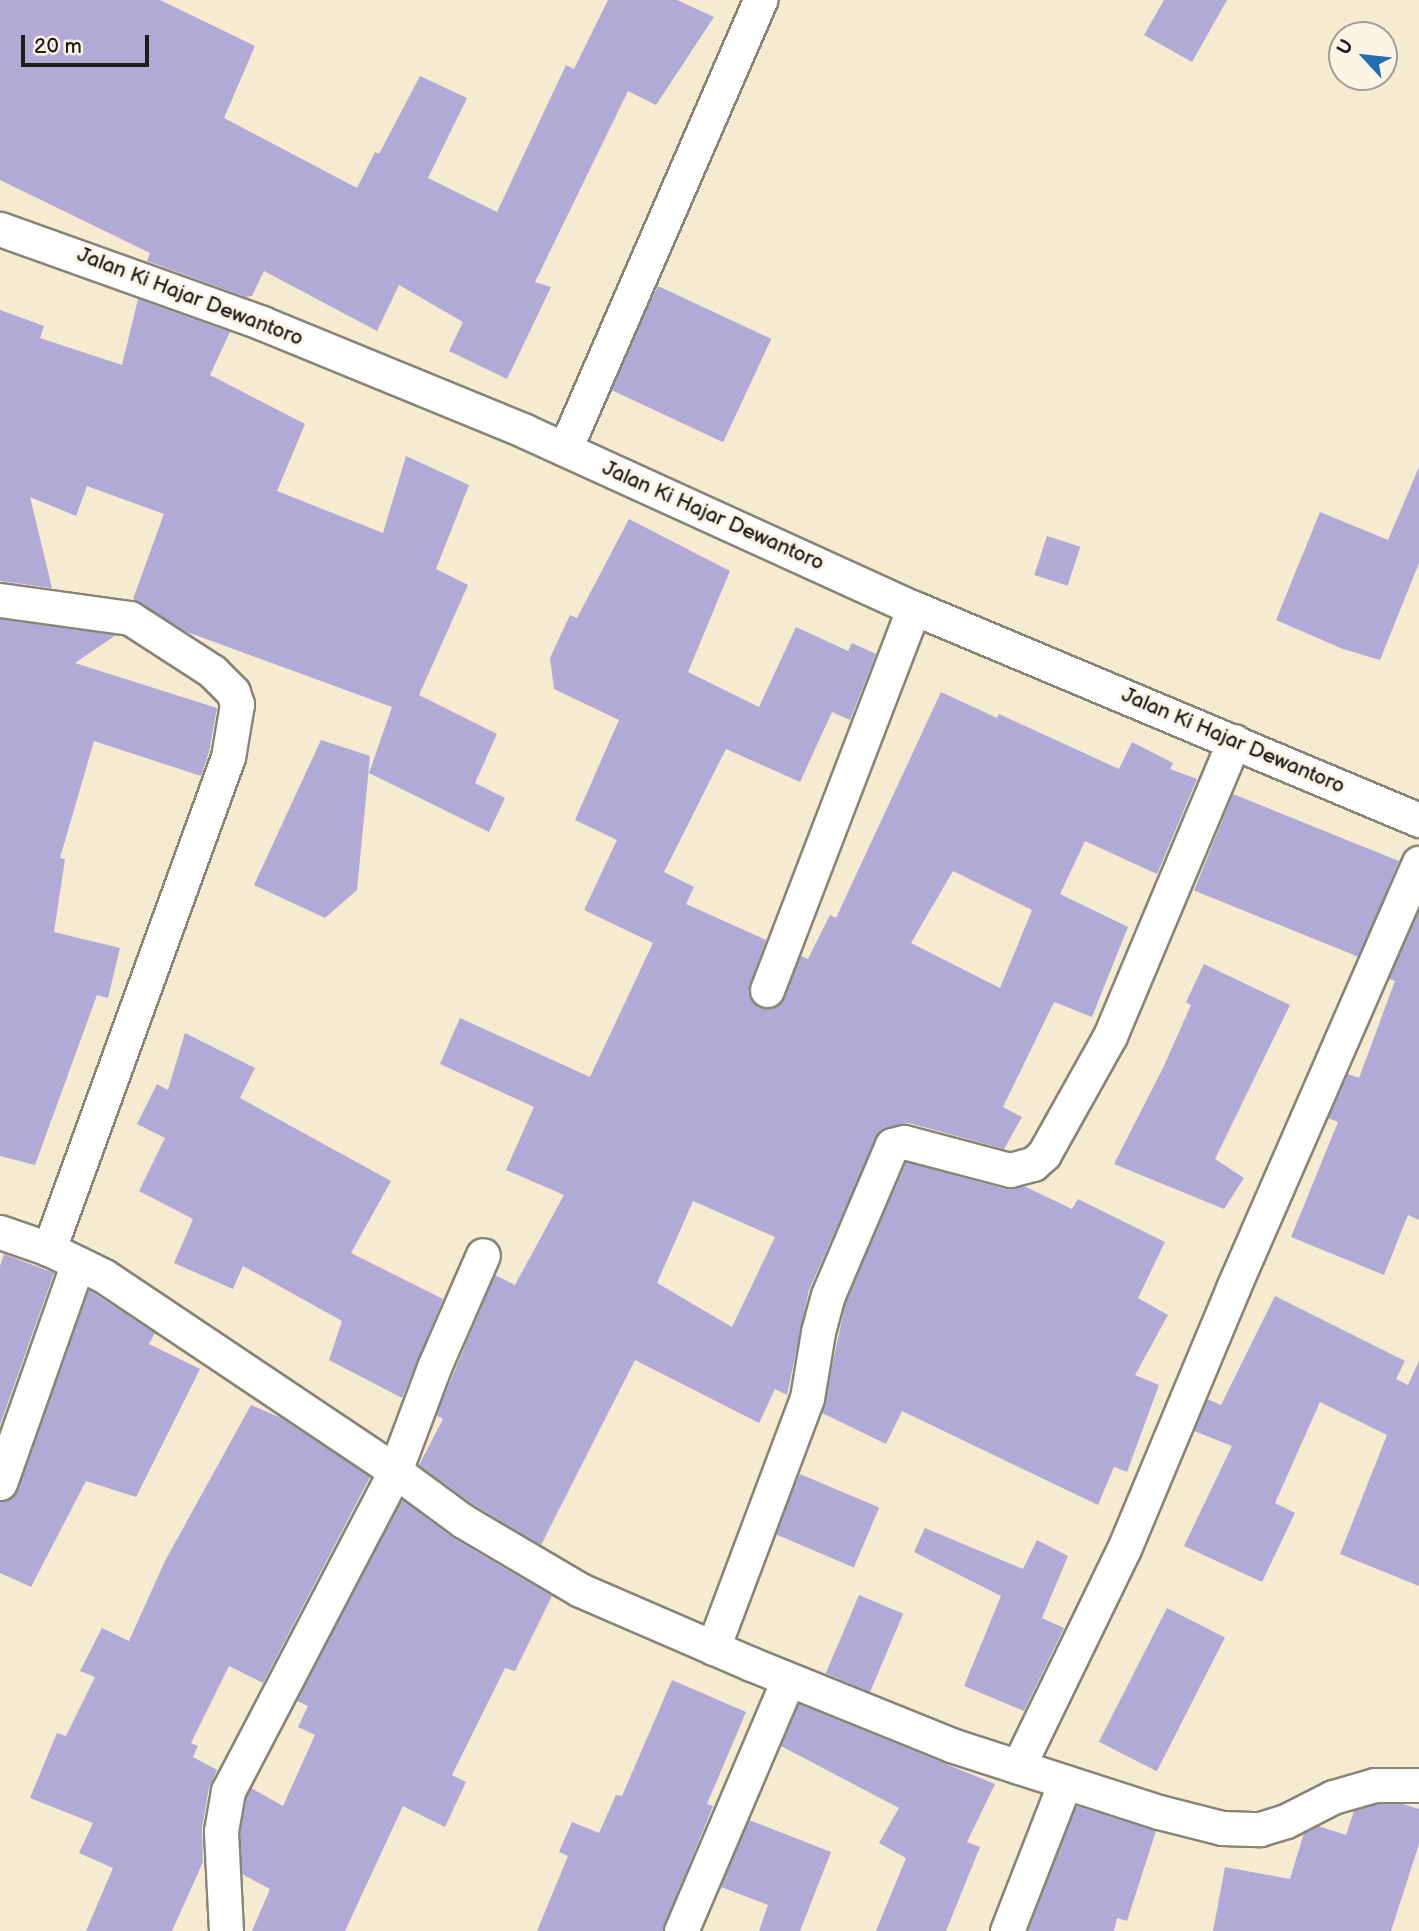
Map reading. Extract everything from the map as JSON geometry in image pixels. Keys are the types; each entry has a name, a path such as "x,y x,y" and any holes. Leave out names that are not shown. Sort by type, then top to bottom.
{"street":[{"path":"565,449 760,0"},
{"name":"Jalan Ki Hajar Dewantoro","path":"0,229 262,323 565,449 914,608 1419,820"},
{"path":"0,600 130,618 212,671 233,692 237,704 228,757 63,1256 0,1483"},
{"path":"767,990 914,608"},
{"path":"713,1648 807,1398 818,1332 828,1295 892,1145 904,1142 1010,1170 1033,1164 1044,1154 1110,1036 1234,741"},
{"path":"1018,1767 1124,1549 1419,863"},
{"path":"0,1232 63,1256 154,1308 395,1471 463,1521 580,1590 789,1680 951,1745 1222,1828 1260,1829 1286,1821 1333,1797 1375,1785 1419,1785"},
{"path":"226,1931 221,1831 229,1791 395,1471 434,1367 483,1255"},
{"path":"681,1931 789,1680"},
{"path":"1007,1931 1065,1782"}],"building":[{"path":"0,0 160,0 255,46 224,118 357,188 375,152 379,154 420,76 467,98 428,178 497,212 566,65 574,69 608,0 677,0 714,17 656,105 628,91 535,282 551,287 507,379 449,351 463,322 399,285 377,331 264,271 252,296 246,297 147,261 150,253 0,180"},
{"path":"1164,0 1227,0 1192,62 1144,35"},
{"path":"658,286 771,339 723,442 610,389"},
{"path":"138,299 230,332 210,375 305,424 277,491 383,533 406,456 469,485 436,569 468,585 419,695 497,734 475,783 505,798 489,832 369,773 392,707 187,632 133,599 164,514 87,486 76,516 30,497 52,588 0,581 0,310 44,326 40,338 122,365"},
{"path":"1419,467 1419,563 1380,660 1343,649 1276,620 1320,512 1388,540"},
{"path":"629,519 730,571 688,672 759,707 796,627 848,651 852,643 876,654 850,720 832,712 800,782 726,749 664,872 694,887 686,904 766,940 748,992 752,1002 759,1008 769,1009 780,1004 801,956 808,959 830,915 836,918 941,692 997,718 999,714 1119,769 1132,742 1173,763 1170,769 1197,779 1157,874 1085,841 1060,894 1128,927 1092,1017 1054,1002 1003,1107 1022,1117 1004,1149 909,1123 880,1130 809,1290 787,1395 775,1389 759,1423 635,1360 541,1545 474,1505 419,1465 443,1419 436,1415 495,1275 515,1285 564,1195 506,1170 534,1107 440,1064 460,1018 590,1077 653,943 584,910 617,840 575,820 619,720 554,689 550,658 570,615 577,618","holes":["953,871 1032,910 1000,988 911,943","693,1201 775,1237 732,1327 657,1283"]},
{"path":"1047,536 1080,547 1068,586 1034,575"},
{"path":"0,619 116,635 75,663 217,708 209,752 201,776 94,741 60,858 65,859 54,932 120,948 108,998 97,995 35,1165 0,1156"},
{"path":"321,740 370,756 357,890 325,918 254,885"},
{"path":"1233,794 1399,861 1360,957 1194,890"},
{"path":"1419,911 1419,1220 1408,1215 1384,1275 1291,1237 1338,1122 1328,1118 1348,1074 1359,1078 1395,981 1389,979"},
{"path":"1204,964 1290,1005 1215,1159 1244,1178 1224,1209 1114,1164 1163,1068 1191,1005 1186,1002"},
{"path":"185,1033 255,1068 240,1098 391,1181 351,1253 443,1299 402,1398 329,1360 342,1321 243,1266 233,1289 174,1263 193,1219 139,1191 165,1138 137,1124 157,1084 168,1090"},
{"path":"906,1162 1005,1189 1024,1186 1072,1209 1078,1199 1165,1242 1138,1298 1168,1315 1135,1375 1159,1385 1127,1472 1114,1467 1098,1505 902,1411 886,1444 822,1413 846,1301"},
{"path":"4,1254 54,1273 0,1425 0,1266"},
{"path":"89,1290 155,1333 149,1344 200,1369 136,1497 86,1481 31,1587 0,1573 0,1502 12,1498 18,1489"},
{"path":"1275,1296 1405,1361 1396,1379 1408,1385 1419,1361 1419,1586 1340,1554 1387,1435 1320,1402 1275,1503 1295,1513 1262,1582 1184,1546 1232,1446 1194,1431 1207,1399 1221,1405"},
{"path":"251,1405 281,1418 370,1477 263,1683 229,1666 191,1743 198,1746 193,1757 217,1770 209,1788 202,1828 203,1862 172,1931 86,1931 113,1868 79,1853 93,1823 30,1798 57,1733 66,1736 95,1677 80,1671 102,1628 129,1641 165,1561"},
{"path":"800,1474 879,1508 854,1567 775,1534"},
{"path":"402,1500 453,1538 552,1596 515,1671 505,1668 452,1775 466,1782 445,1827 403,1806 345,1931 252,1931 270,1889 242,1874 240,1832 246,1797 251,1788 283,1806 315,1735 298,1727 308,1706 297,1701"},
{"path":"925,1528 1023,1569 1037,1540 1068,1556 1042,1618 1064,1628 1024,1711 964,1686 1001,1596 914,1552"},
{"path":"859,1595 903,1614 870,1692 826,1673"},
{"path":"1167,1608 1225,1638 1157,1771 1099,1742"},
{"path":"672,1680 746,1712 707,1804 713,1806 662,1931 537,1931 568,1856 559,1852 572,1822 599,1833 616,1795 622,1796"},
{"path":"799,1704 995,1784 967,1842 980,1847 946,1931 876,1931 906,1858 879,1843 899,1808 781,1746"},
{"path":"1378,1804 1403,1804 1419,1809 1419,1844 1391,1931 1213,1931 1225,1867 1290,1879 1304,1833 1318,1826 1346,1835 1354,1811"},
{"path":"1076,1806 1156,1831 1127,1921 1117,1918 1114,1931 1028,1931"},
{"path":"749,1820 831,1852 800,1931 759,1931 768,1905 721,1887"}]}
